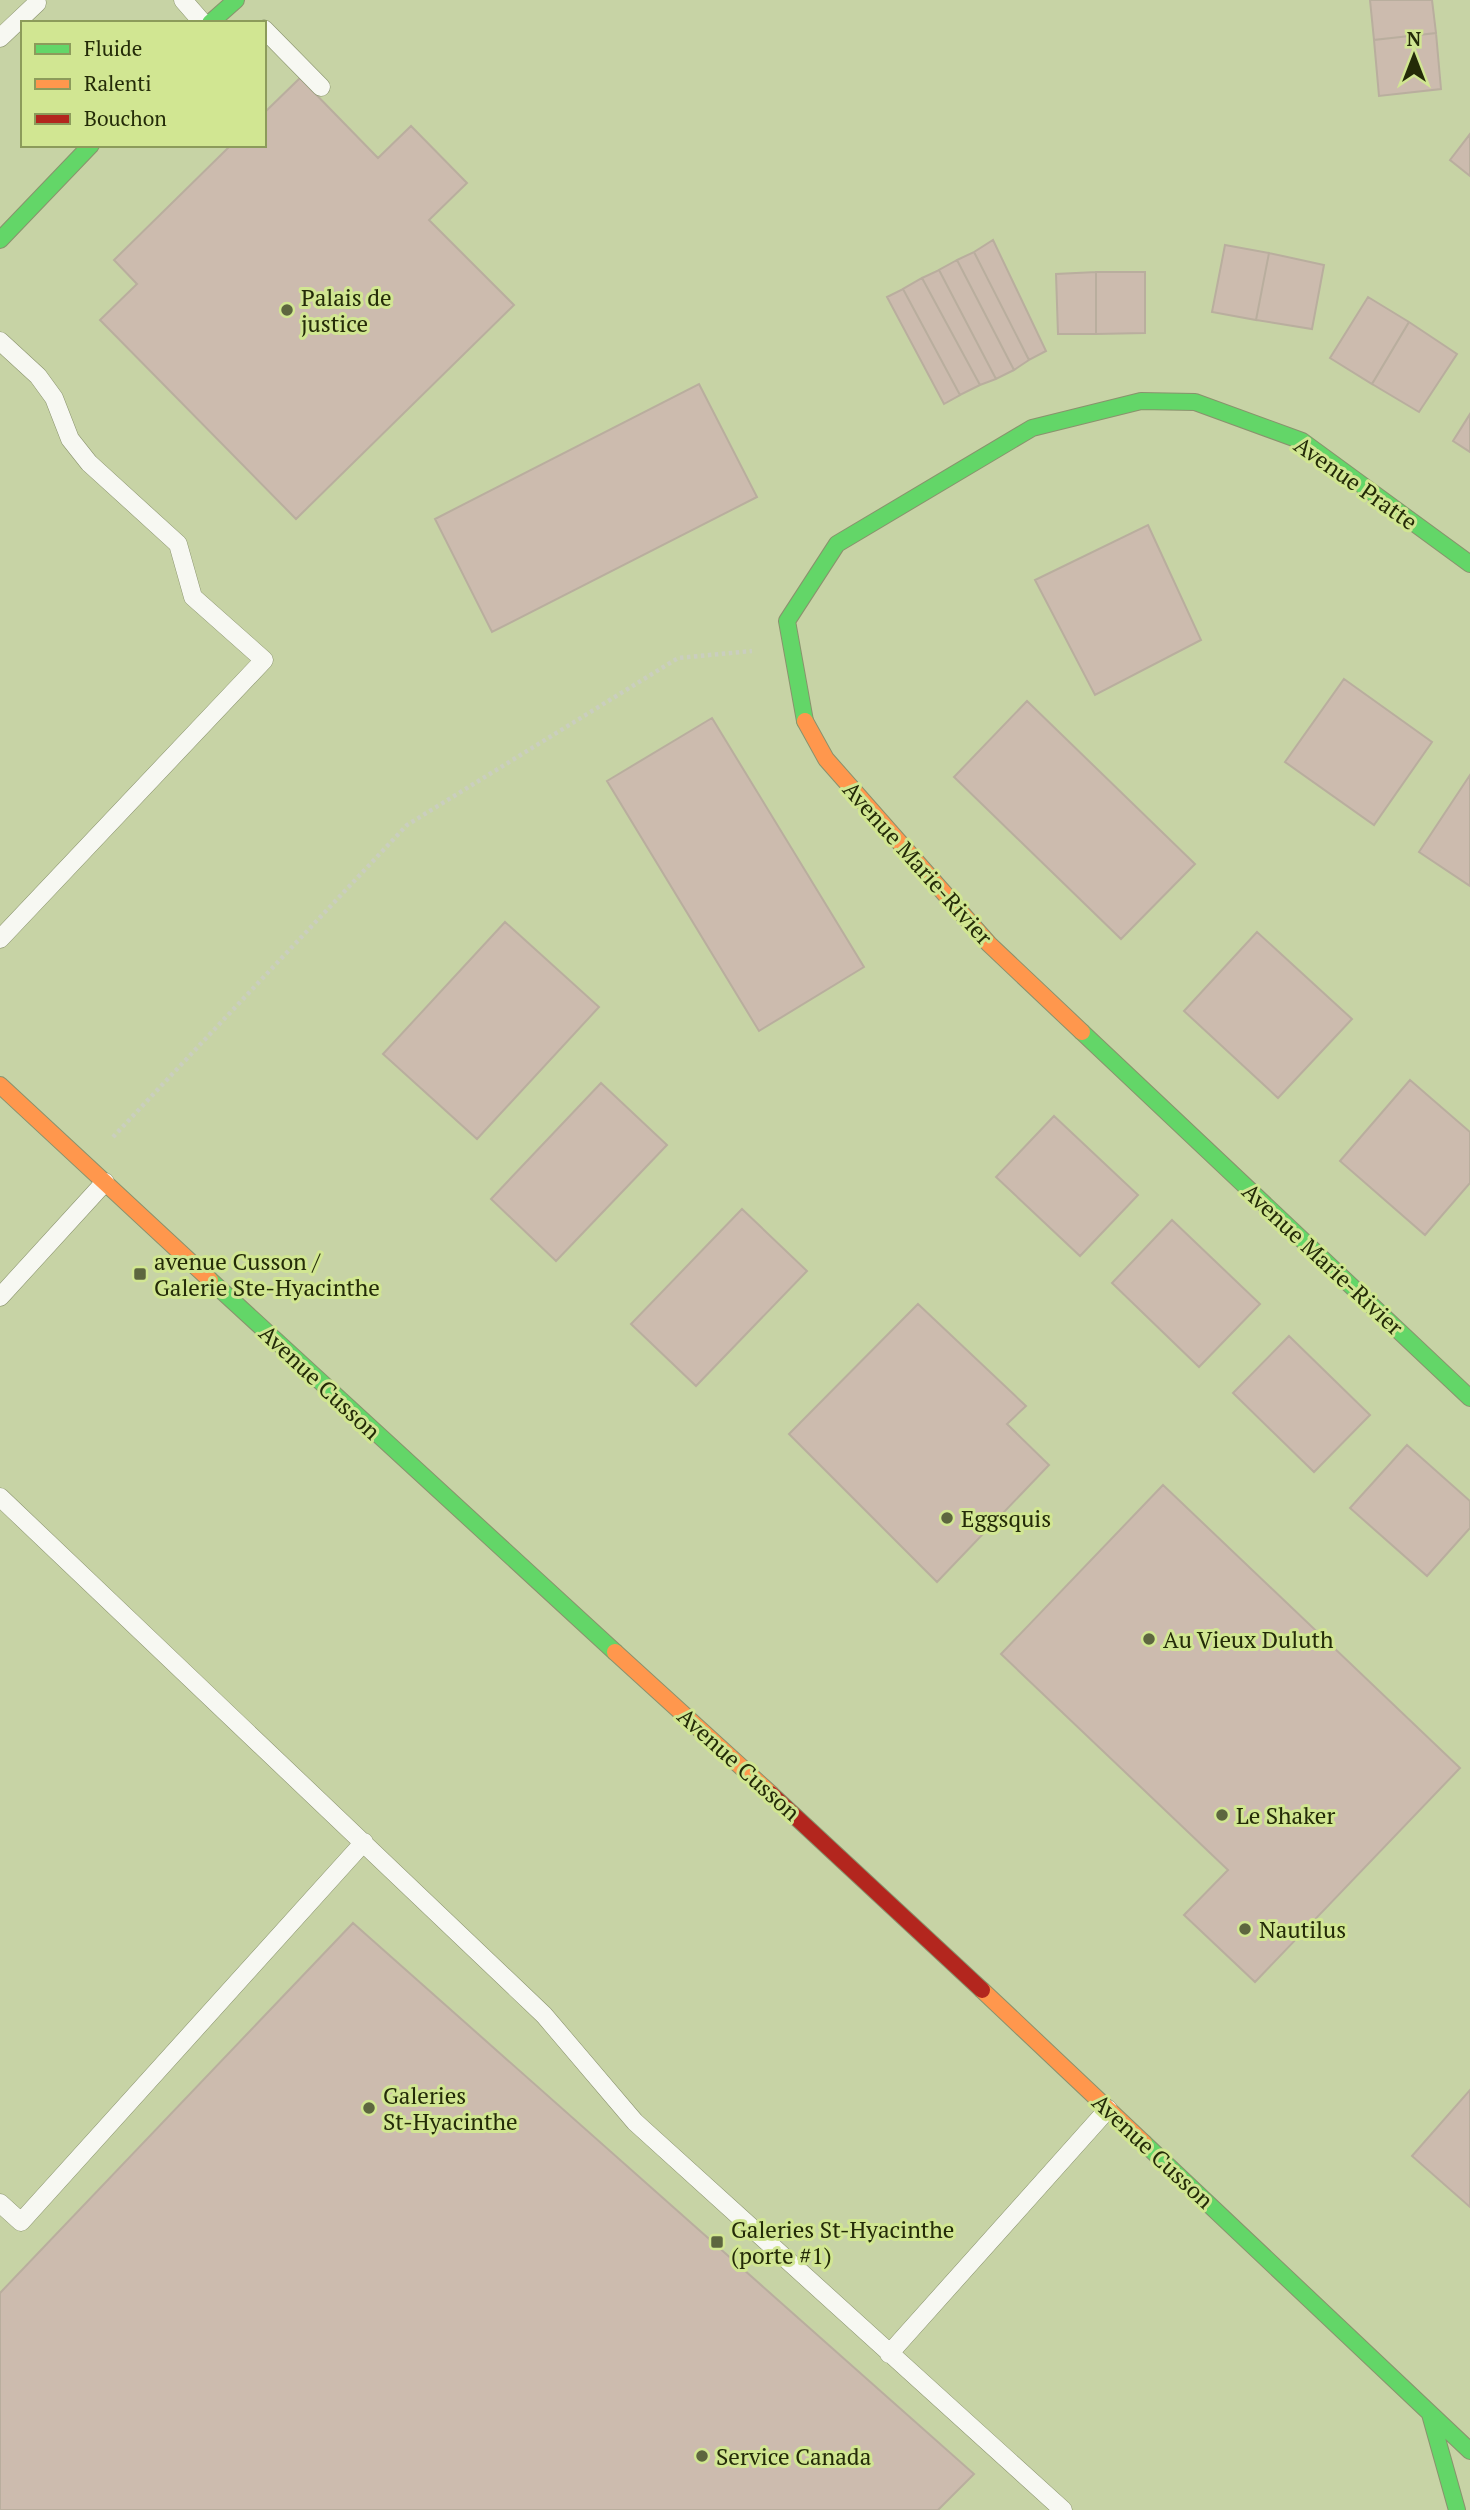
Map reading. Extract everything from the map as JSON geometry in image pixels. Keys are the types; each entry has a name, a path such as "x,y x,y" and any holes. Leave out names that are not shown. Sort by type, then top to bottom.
{"street":[{"path":"212,21 238,0"},
{"path":"0,240 90,147"},
{"name":"Avenue Marie-Rivier","path":"1195,402 1141,401 1032,429 837,544 787,621 803,717 826,760 989,944 1470,1398"},
{"name":"Avenue Pratte","path":"1195,402 1302,441 1470,564"},
{"name":"Avenue Cusson","path":"0,1086 445,1498 847,1863 1470,2451"},
{"path":"1457,2415 1430,2414 1457,2510"}],"lane":[{"path":"183,0 201,21"},
{"path":"238,0 257,21"},
{"path":"0,38 37,4"},
{"path":"266,31 321,87"},
{"path":"0,341 38,376 54,398 70,439 89,463 178,544 193,597 264,660 0,939"},
{"path":"0,1297 105,1182"},
{"path":"0,1497 544,2015 635,2122 1063,2510"},
{"path":"0,2203 21,2221 364,1842"},
{"path":"889,2354 1108,2109"}],"path":[{"path":"87,1165 407,825 678,658 791,647"}],"building":[{"path":"1370,0 1432,0 1436,33 1374,40"},
{"path":"1436,33 1441,89 1379,96 1374,40"},
{"path":"300,78 378,158 411,126 467,183 429,220 514,305 296,519 100,320 137,284 114,260 229,147 266,147 266,111"},
{"path":"1470,134 1470,176 1450,160"},
{"path":"993,240 1046,351 1029,360 974,252"},
{"path":"1225,245 1269,253 1256,320 1212,312"},
{"path":"974,252 1029,360 1014,370 957,260"},
{"path":"1269,253 1324,265 1312,329 1256,320"},
{"path":"957,260 1014,370 996,379 939,270"},
{"path":"939,270 996,379 980,385 922,278"},
{"path":"1096,272 1096,334 1058,334 1056,274"},
{"path":"1096,272 1145,272 1145,333 1096,334"},
{"path":"922,278 980,385 960,395 903,289"},
{"path":"903,289 960,395 944,404 887,297"},
{"path":"1368,297 1409,322 1372,384 1330,358"},
{"path":"1409,322 1457,354 1419,412 1372,384"},
{"path":"699,384 757,497 492,632 435,519"},
{"path":"1470,414 1470,452 1453,441"},
{"path":"1148,525 1201,640 1095,695 1035,580"},
{"path":"1344,679 1432,742 1374,825 1285,762"},
{"path":"1027,701 1195,864 1121,939 954,777"},
{"path":"712,718 864,967 759,1031 607,781"},
{"path":"1470,775 1470,886 1419,852"},
{"path":"505,922 599,1007 477,1139 383,1054"},
{"path":"1257,932 1352,1019 1278,1098 1184,1011"},
{"path":"1410,1080 1470,1132 1470,1183 1425,1235 1340,1161"},
{"path":"601,1083 667,1145 556,1261 491,1199"},
{"path":"1054,1116 1138,1195 1080,1256 996,1177"},
{"path":"742,1209 807,1271 696,1386 631,1324"},
{"path":"1172,1220 1260,1304 1199,1367 1112,1283"},
{"path":"918,1304 1026,1406 1007,1424 1049,1465 937,1582 789,1434"},
{"path":"1289,1336 1370,1415 1314,1472 1233,1393"},
{"path":"1407,1445 1470,1501 1470,1528 1427,1576 1350,1508"},
{"path":"1163,1485 1460,1768 1255,1982 1184,1915 1228,1870 1001,1654"},
{"name":"Galeries St-Hyacinthe","path":"353,1923 974,2474 938,2510 0,2510 0,2293"},
{"path":"1470,2090 1470,2207 1412,2156"}],"traffic: fast":[{"path":"212,21 236,0"},
{"path":"0,240 89,147"},
{"path":"805,721 787,621 837,544 1032,428 1141,401 1195,402 1302,441 1470,564"},
{"path":"1082,1032 1470,1398"},
{"path":"210,1280 615,1652"},
{"path":"1144,2143 1470,2451"},
{"path":"1430,2414 1457,2510"}],"traffic: slow":[{"path":"805,721 826,759 989,944 1082,1032"},
{"path":"0,1085 210,1280"},
{"path":"615,1652 771,1794"},
{"path":"982,1990 1144,2143"}],"traffic: jam":[{"path":"771,1794 982,1990"}],"place":[{"name":"Palais de justice","path":"287,310"},
{"name":"avenue Cusson / Galerie Ste-Hyacinthe","path":"140,1274"},
{"name":"Eggsquis","path":"947,1518"},
{"name":"Au Vieux Duluth","path":"1149,1639"},
{"name":"Le Shaker","path":"1222,1815"},
{"name":"Nautilus","path":"1245,1929"},
{"name":"Galeries St-Hyacinthe","path":"369,2108"},
{"name":"Galeries St-Hyacinthe (porte #1)","path":"717,2242"},
{"name":"Service Canada","path":"702,2456"}]}
